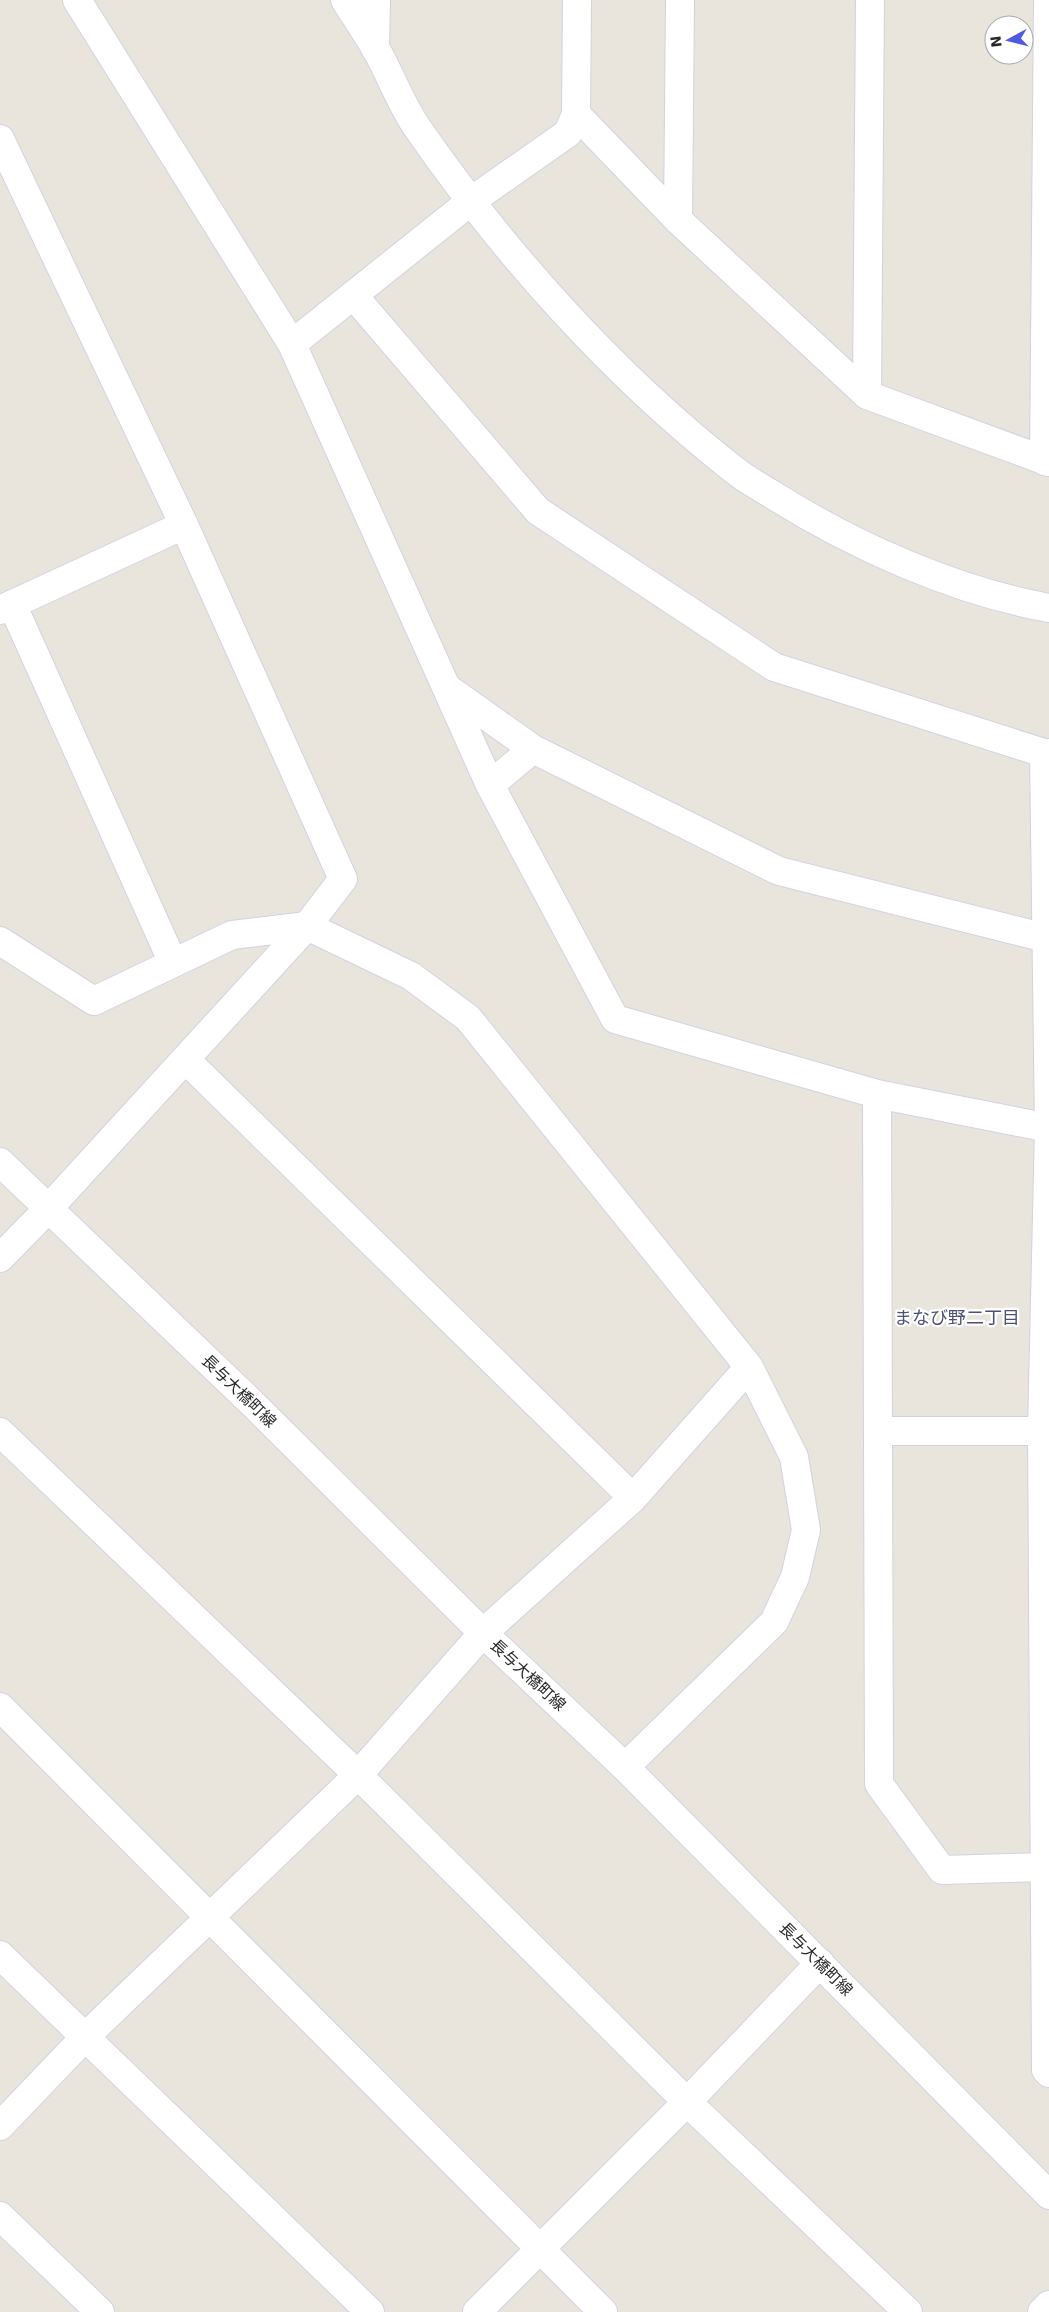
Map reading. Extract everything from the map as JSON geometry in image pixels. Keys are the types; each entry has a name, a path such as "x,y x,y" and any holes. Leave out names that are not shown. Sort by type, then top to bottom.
{"street":[{"path":"78,0 292,344 490,785 614,1019 877,1094 1049,1128"},
{"path":"345,0 376,48 415,123 471,202 578,328 640,388 734,470 814,521 936,577 1030,605 1049,608"},
{"path":"376,0 376,48"},
{"path":"292,344 471,202 568,133 576,114 577,0"},
{"path":"678,220 680,0"},
{"path":"867,395 870,0"},
{"path":"576,114 678,220 867,395 1046,461 1048,0"},
{"path":"0,140 184,525 343,879 307,926 48,1209 0,1258"},
{"path":"353,295 538,511 741,646 774,667 1046,753 1049,1128 1045,1431 1045,1867 1046,2070 1049,2073"},
{"path":"174,964 6,607 184,525"},
{"path":"446,687 533,749 779,871 1046,938"},
{"path":"490,785 533,749"},
{"path":"0,941 94,1001 232,935 307,926 411,976 468,1018 749,1367 794,1457 806,1530 795,1577 774,1622 625,1767"},
{"path":"185,1059 633,1498"},
{"path":"877,1094 879,1784 942,1870 1045,1867"},
{"name":"長与大橋町線","path":"0,1162 255,1406 483,1633 625,1767 1049,2195"},
{"path":"0,2126 86,2036 358,1775 483,1633 633,1498 749,1367"},
{"path":"878,1431 1045,1431"},
{"path":"0,1432 358,1775 687,2102 908,2312"},
{"path":"0,1707 603,2312"},
{"path":"0,1955 370,2312"},
{"path":"477,2312 687,2102 820,1962"},
{"path":"0,2216 100,2312"},
{"path":"1042,2312 1049,2305"}],"district":[{"name":"まなび野二丁目","path":"957,1317"}]}
